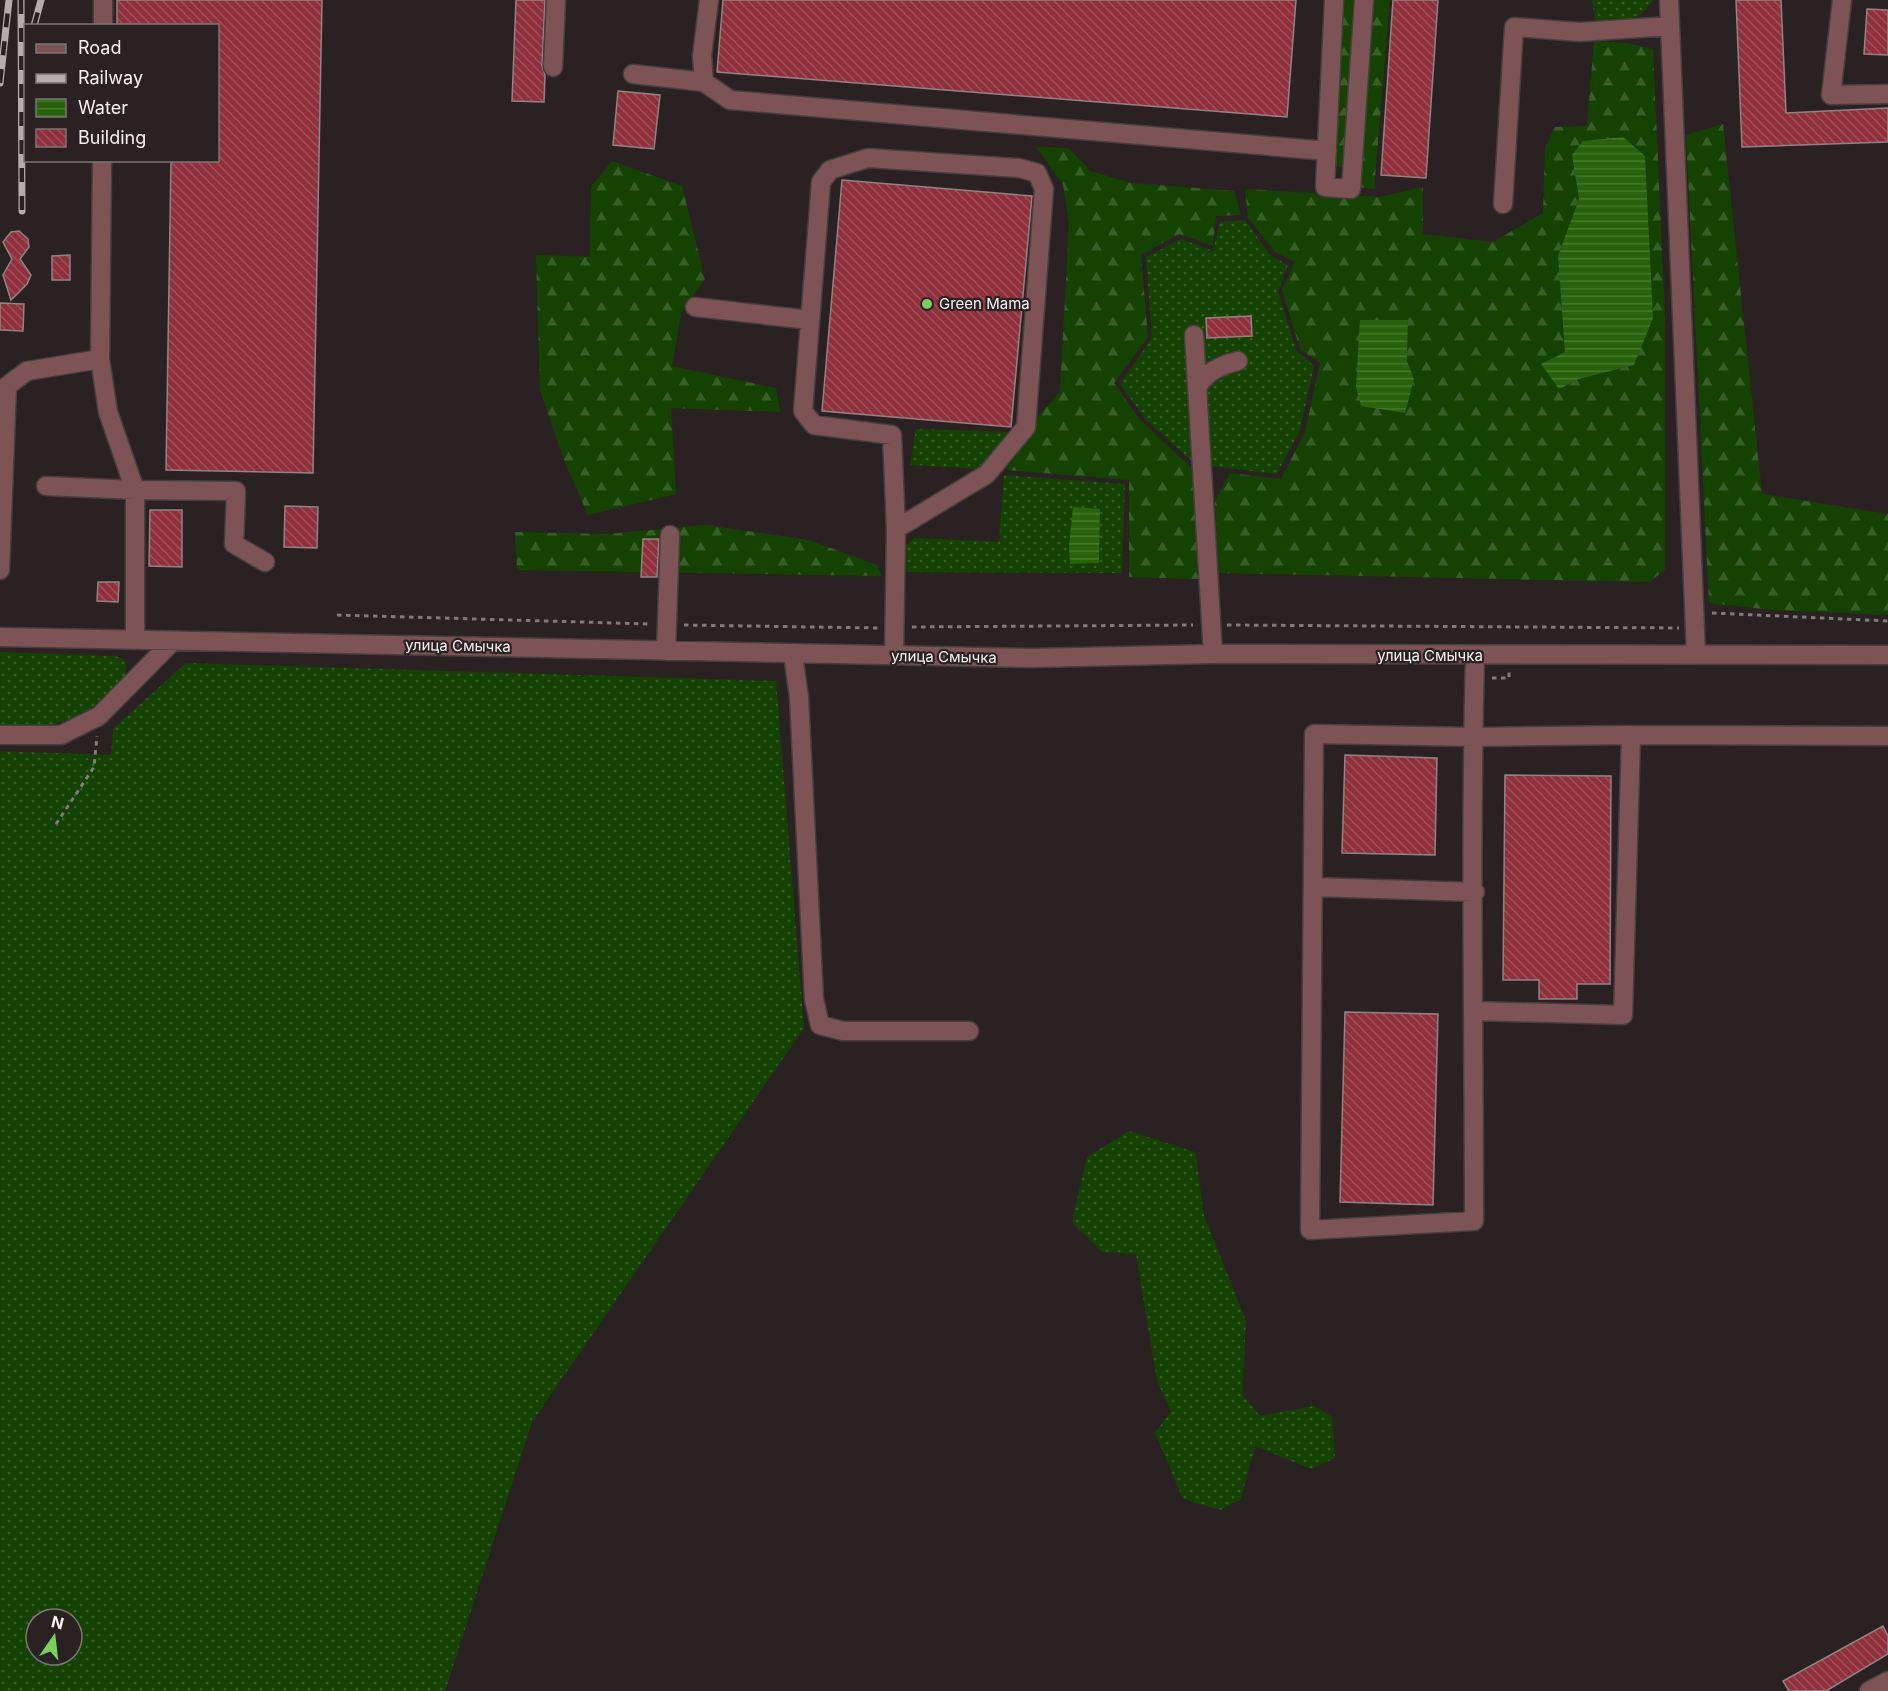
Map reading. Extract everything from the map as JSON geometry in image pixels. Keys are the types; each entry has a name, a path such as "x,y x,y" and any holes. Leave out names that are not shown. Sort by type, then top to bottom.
{"street":[{"path":"103,0 103,24"},
{"path":"553,67 556,0"},
{"path":"704,82 702,56 709,0"},
{"path":"1334,0 1325,187 1351,189 1364,0"},
{"path":"1669,0 1695,654"},
{"path":"1842,0 1831,95 1888,94"},
{"path":"1503,204 1514,27 1580,32 1670,26"},
{"path":"633,74 704,82 730,100 1327,151"},
{"path":"894,656 896,529 892,435 814,425 803,411 821,182 830,170 868,158 1019,168 1037,173 1044,189 1026,427 987,474 896,529"},
{"path":"102,162 100,359 108,412 135,490 135,640"},
{"path":"695,307 810,320"},
{"path":"1194,335 1213,654"},
{"path":"0,570 7,386 27,371 100,359"},
{"path":"1197,387 1205,375 1219,366 1238,361"},
{"path":"46,486 236,491 234,544 265,562"},
{"path":"666,651 670,535"},
{"name":"улица Смычка","path":"0,637 793,655 1033,658 1213,654 1475,657 1695,654 1888,655"},
{"path":"0,735 61,735 99,716 173,640"},
{"path":"793,655 799,697 814,999 820,1025 843,1031 969,1031"},
{"path":"1475,657 1475,737 1475,892 1474,1221 1310,1230 1314,734 1475,737 1888,736"},
{"path":"1474,1011 1623,1015 1631,735"},
{"path":"1313,887 1475,892"},
{"path":"1869,1691 1888,1681"}],"path":[{"path":"337,615 894,628 1211,625 1674,630 1712,613 1888,621"},
{"path":"56,824 94,766 99,716"}],"green space":[{"path":"1339,0 1353,0 1345,168 1332,165"},
{"path":"1369,0 1390,0 1374,189 1359,187"},
{"path":"1592,0 1653,0 1642,13 1629,20 1596,24"},
{"path":"1594,41 1626,43 1653,49 1665,317 1665,570 1649,582 1218,573 1215,501 1230,473 1281,479 1305,432 1320,363 1300,349 1282,290 1295,262 1275,252 1248,218 1245,189 1380,197 1423,187 1423,234 1493,242 1543,213 1545,148 1555,127 1587,126","holes":["1572,155 1634,365 1579,379 1559,388 1541,364 1566,352 1558,256 1579,199","1360,320 1408,320 1407,361 1414,379"]},
{"path":"1723,124 1762,494 1888,514 1888,615 1772,610 1709,603 1686,135"},
{"path":"1036,147 1068,148 1091,171 1131,183 1234,191 1241,215 1216,216 1213,246 1179,234 1141,255 1148,337 1114,383 1140,420 1194,470 1198,579 1129,577 1129,480 1006,470 1037,417 1060,392 1069,223 1063,184"},
{"path":"612,161 682,186 705,279 681,313 672,366 776,388 780,412 671,408 676,494 588,515 565,463 540,390 536,255 590,257 591,187"},
{"path":"1245,220 1270,255 1288,265 1278,291 1296,350 1314,366 1300,430 1277,474 1195,464 1145,419 1120,384 1152,338 1146,257 1181,239 1213,251 1220,222"},
{"path":"916,429 1013,432 984,469 910,465"},
{"path":"1004,475 1125,484 1122,573 907,572 904,548 914,538 999,542"},
{"path":"706,525 809,540 877,565 882,576 517,570 515,532 607,534"},
{"path":"0,652 115,656 123,659 127,666 125,676 84,715 44,727 5,728 0,724"},
{"path":"186,663 776,681 804,1028 532,1422 445,1691 0,1691 0,751 111,755 113,729"},
{"path":"1129,1131 1195,1152 1204,1215 1246,1321 1242,1395 1260,1416 1314,1406 1332,1417 1335,1458 1311,1469 1255,1446 1241,1499 1220,1510 1183,1499 1155,1433 1171,1411 1157,1381 1136,1254 1102,1252 1072,1222 1087,1157"}],"water":[{"path":"1623,137 1645,156 1653,318 1634,365 1579,379 1559,389 1541,364 1565,352 1558,256 1579,199 1572,155 1583,141"},
{"path":"1360,320 1408,320 1407,361 1414,379 1405,413 1361,406 1356,386"},
{"path":"1073,507 1100,509 1099,563 1070,564 1069,546"}],"building":[{"path":"117,0 322,0 313,473 166,470 171,162 219,162 219,24 117,24"},
{"path":"516,0 545,0 542,66 545,75 544,102 512,101"},
{"path":"723,0 1296,0 1287,117 717,72"},
{"path":"1393,0 1438,0 1426,178 1381,175"},
{"path":"1736,0 1781,0 1786,113 1888,108 1888,142 1742,147"},
{"path":"1867,9 1888,10 1888,55 1864,54"},
{"path":"618,91 660,95 654,149 613,145"},
{"name":"Green Mama","path":"842,180 1032,196 1011,427 822,411"},
{"path":"19,231 28,239 29,247 20,259 31,275 27,284 11,300 3,275 12,259 3,242 11,232"},
{"path":"70,255 70,280 52,280 52,256"},
{"path":"0,303 24,304 23,331 0,330"},
{"path":"1251,316 1252,336 1207,338 1206,318"},
{"path":"285,506 318,507 317,548 284,547"},
{"path":"150,510 182,510 182,567 149,566"},
{"path":"643,539 659,539 657,577 641,577"},
{"path":"98,582 119,582 118,602 97,601"},
{"path":"1345,755 1437,758 1435,855 1342,853"},
{"path":"1505,775 1611,776 1610,984 1577,984 1577,999 1539,999 1539,980 1503,980"},
{"path":"1345,1012 1438,1014 1433,1205 1340,1202"},
{"path":"1883,1626 1888,1636 1888,1654 1826,1691 1789,1691 1783,1681"}],"railway":[{"path":"0,83 9,0"},
{"path":"21,0 22,211"},
{"path":"35,24 41,0"}],"place":[{"name":"Green Mama","path":"927,304"}]}
